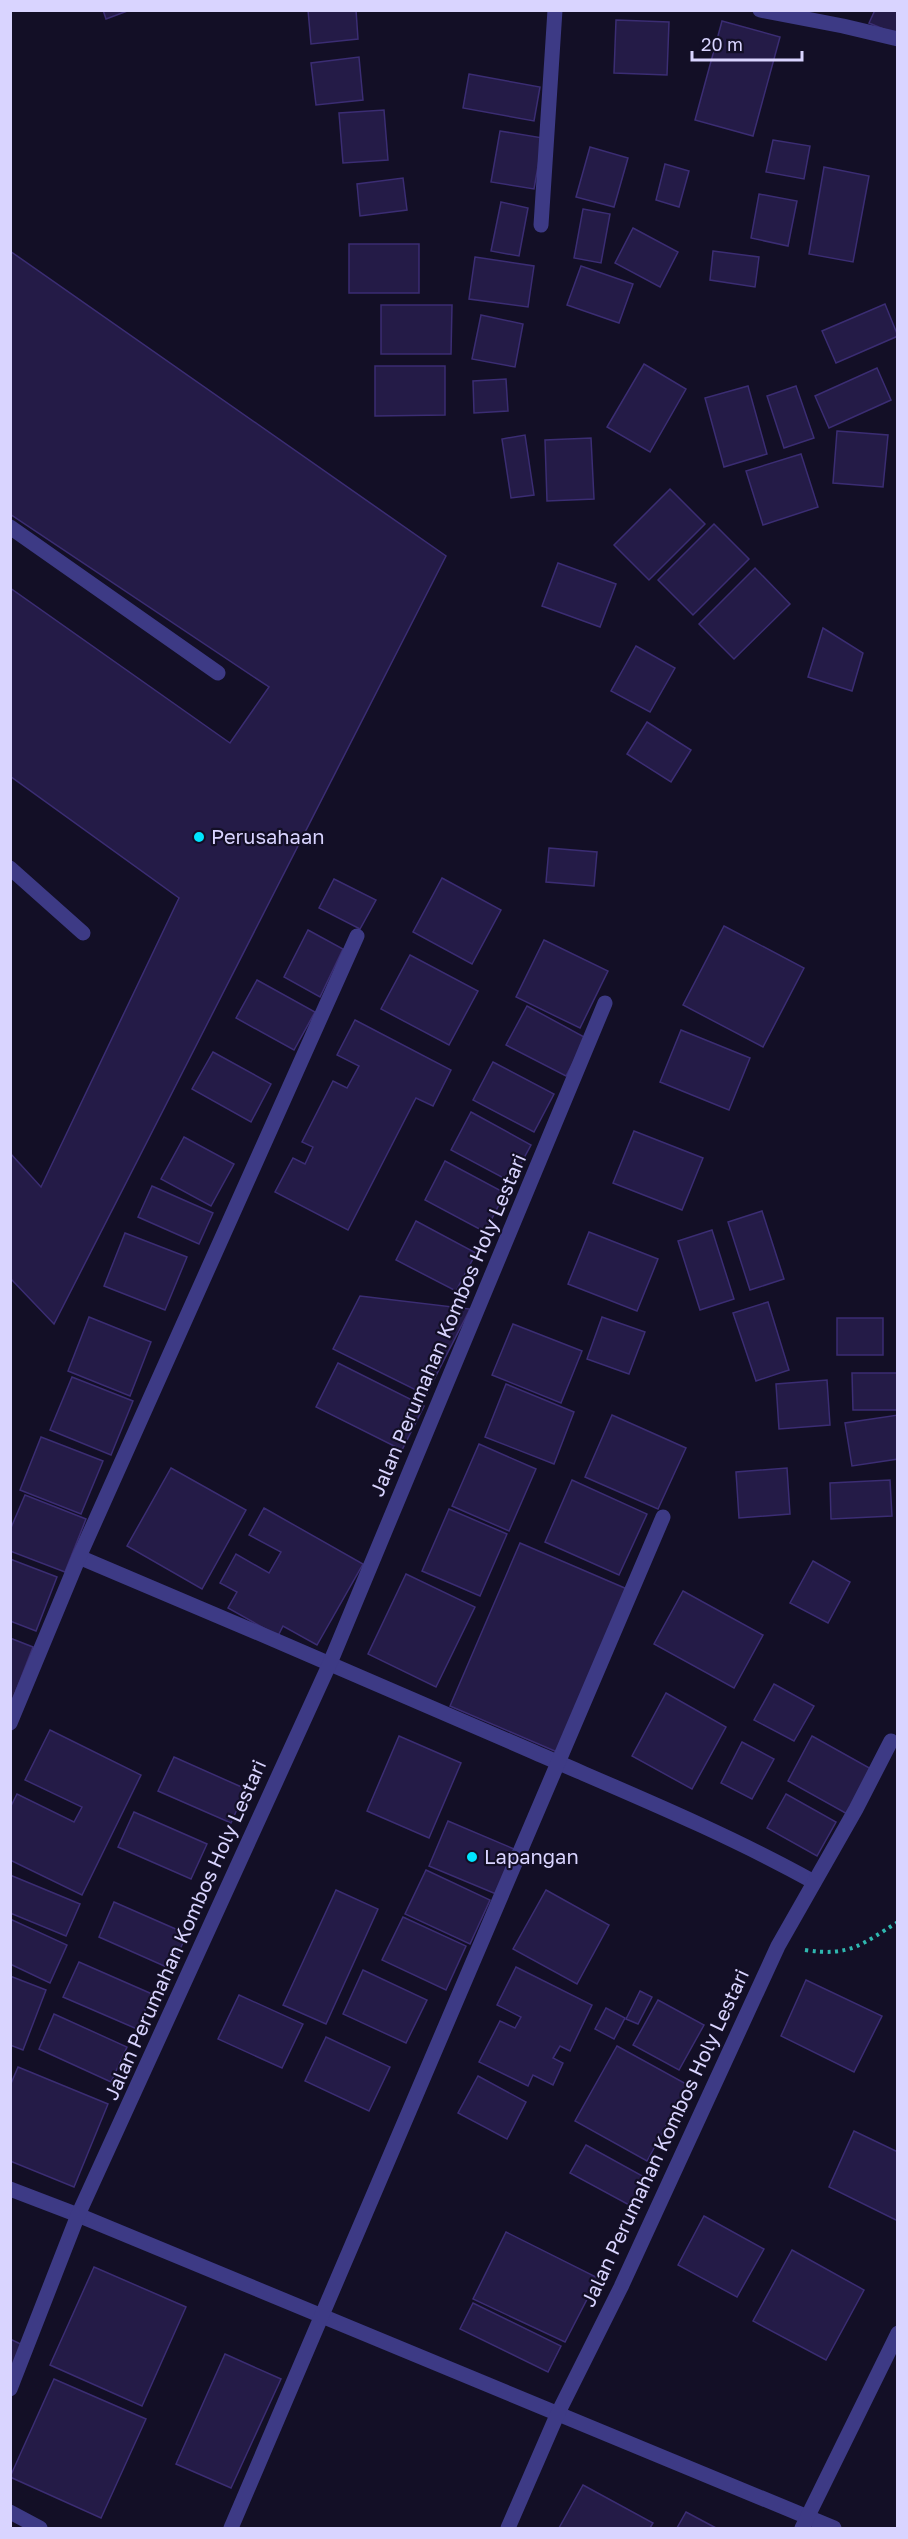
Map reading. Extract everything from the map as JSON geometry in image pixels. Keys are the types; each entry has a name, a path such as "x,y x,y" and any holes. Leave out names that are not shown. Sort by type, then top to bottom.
{"street":[{"path":"541,225 555,10"},
{"path":"760,10 897,39"},
{"path":"10,526 218,673"},
{"path":"10,868 83,933"},
{"path":"10,1723 79,1557 357,936"},
{"name":"Jalan Perumahan Kombos Holy Lestari","path":"10,2389 78,2215 330,1663 605,1004"},
{"path":"231,2529 663,1517"},
{"path":"79,1557 330,1663 763,1853 814,1882"},
{"name":"Jalan Perumahan Kombos Holy Lestari","path":"508,2529 558,2413 621,2287 778,1946 891,1741"},
{"path":"10,2189 558,2413 805,2523 834,2529"},
{"path":"805,2523 897,2333"},
{"path":"10,2512 40,2529"}],"path":[{"path":"778,1946 822,1953 854,1949 897,1922"}],"building":[{"path":"103,10 130,10 106,19"},
{"path":"308,10 356,10 358,39 311,44"},
{"path":"875,10 898,10 898,35 869,23"},
{"path":"616,20 669,22 667,75 614,73"},
{"path":"722,21 780,37 753,136 695,120"},
{"path":"359,57 363,100 316,105 311,63"},
{"path":"469,74 540,87 534,121 463,108"},
{"path":"384,110 388,160 343,163 339,113"},
{"path":"500,131 543,138 534,189 491,182"},
{"path":"773,140 810,146 804,179 766,172"},
{"path":"590,147 628,158 614,207 576,197"},
{"path":"665,164 689,171 679,207 656,200"},
{"path":"824,167 869,176 853,262 809,254"},
{"path":"403,178 407,210 360,216 357,184"},
{"path":"759,194 797,201 788,246 751,238"},
{"path":"501,202 528,208 519,256 491,251"},
{"path":"583,209 610,214 601,263 574,258"},
{"path":"633,228 678,252 660,287 615,263"},
{"path":"349,244 419,244 419,293 349,293"},
{"name":"Perusahaan","path":"10,251 446,556 54,1324 10,1278 10,1153 41,1187 179,898 10,776 10,588 230,743 269,687 10,514"},
{"path":"713,251 759,257 755,287 710,280"},
{"path":"475,257 534,266 528,307 469,299"},
{"path":"581,266 633,284 619,323 567,305"},
{"path":"885,304 898,336 836,363 822,331"},
{"path":"381,305 452,305 451,354 381,354"},
{"path":"481,315 523,324 515,367 472,359"},
{"path":"644,364 686,389 650,452 607,427"},
{"path":"375,366 445,366 445,415 375,416"},
{"path":"877,368 891,400 829,428 815,396"},
{"path":"506,379 508,411 474,413 473,381"},
{"path":"748,386 767,454 724,467 705,398"},
{"path":"796,386 814,438 784,448 767,396"},
{"path":"837,431 888,435 883,487 833,483"},
{"path":"525,435 534,495 511,498 502,439"},
{"path":"591,438 594,499 547,501 545,440"},
{"path":"801,454 818,507 763,525 746,471"},
{"path":"670,489 705,524 649,580 614,545"},
{"path":"714,524 749,559 693,615 658,580"},
{"path":"558,563 616,584 600,627 542,606"},
{"path":"755,568 790,604 734,659 699,624"},
{"path":"823,628 863,653 852,691 808,677"},
{"path":"636,646 675,668 650,712 611,691"},
{"path":"647,722 691,750 671,782 627,754"},
{"path":"549,848 597,852 594,886 546,882"},
{"path":"442,878 501,910 472,964 413,932"},
{"path":"334,879 376,900 360,929 319,908"},
{"path":"724,926 804,968 763,1047 683,1005"},
{"path":"308,930 343,949 320,997 284,977"},
{"path":"544,940 608,971 580,1028 516,997"},
{"path":"410,955 478,991 449,1045 381,1009"},
{"path":"257,980 315,1012 294,1050 236,1018"},
{"path":"527,1006 586,1038 566,1076 506,1045"},
{"path":"355,1020 451,1070 433,1106 416,1098 348,1230 275,1192 293,1158 305,1164 313,1147 302,1142 333,1081 347,1088 359,1066 337,1055"},
{"path":"681,1030 750,1058 729,1110 660,1082"},
{"path":"213,1052 271,1084 251,1122 192,1089"},
{"path":"493,1062 554,1094 534,1132 473,1100"},
{"path":"471,1112 531,1145 511,1182 451,1150"},
{"path":"634,1131 703,1158 682,1210 613,1183"},
{"path":"184,1137 234,1164 211,1206 161,1179"},
{"path":"445,1161 505,1193 485,1232 425,1200"},
{"path":"152,1186 213,1213 199,1244 138,1217"},
{"path":"762,1211 784,1279 750,1290 728,1222"},
{"path":"416,1221 476,1253 456,1291 396,1260"},
{"path":"712,1230 734,1299 700,1310 678,1241"},
{"path":"589,1232 658,1259 637,1311 568,1284"},
{"path":"125,1233 187,1257 165,1310 104,1286"},
{"path":"360,1296 470,1309 426,1395 333,1349"},
{"path":"768,1302 789,1370 756,1381 733,1313"},
{"path":"89,1317 151,1342 130,1396 68,1371"},
{"path":"602,1317 645,1332 629,1374 587,1359"},
{"path":"837,1318 883,1318 883,1355 837,1355"},
{"path":"513,1324 582,1351 561,1403 492,1375"},
{"path":"338,1363 424,1406 402,1450 316,1407"},
{"path":"852,1373 898,1373 898,1410 853,1410"},
{"path":"72,1377 133,1401 111,1455 50,1430"},
{"path":"827,1380 830,1425 779,1429 776,1384"},
{"path":"506,1384 574,1412 554,1464 485,1437"},
{"path":"612,1415 686,1448 658,1509 585,1477"},
{"path":"898,1415 898,1459 852,1466 845,1423"},
{"path":"41,1437 103,1461 81,1514 20,1490"},
{"path":"479,1444 536,1469 509,1531 452,1506"},
{"path":"171,1468 246,1510 202,1589 127,1546"},
{"path":"787,1468 790,1514 739,1518 736,1472"},
{"path":"572,1480 647,1514 619,1575 545,1542"},
{"path":"890,1480 892,1516 831,1519 830,1483"},
{"path":"25,1495 86,1519 65,1572 10,1551 10,1530"},
{"path":"264,1508 363,1564 317,1645 283,1626 278,1636 228,1608 237,1592 220,1583 236,1554 269,1573 281,1552 249,1535"},
{"path":"449,1509 507,1534 480,1596 422,1571"},
{"path":"520,1543 627,1589 557,1752 450,1706"},
{"path":"10,1559 57,1577 36,1631 10,1621"},
{"path":"813,1561 850,1582 828,1623 790,1603"},
{"path":"406,1574 475,1607 436,1687 368,1654"},
{"path":"683,1591 763,1635 734,1688 654,1644"},
{"path":"10,1638 33,1647 12,1701 10,1701"},
{"path":"774,1684 814,1706 794,1741 754,1720"},
{"path":"666,1693 726,1727 692,1789 632,1756"},
{"path":"50,1730 141,1775 82,1895 10,1860 10,1808 17,1794 74,1822 82,1807 25,1780"},
{"path":"399,1736 461,1763 429,1838 367,1811"},
{"path":"812,1736 873,1770 849,1815 788,1781"},
{"path":"742,1742 774,1759 752,1799 721,1783"},
{"path":"174,1757 246,1789 231,1823 158,1791"},
{"path":"786,1794 836,1822 817,1856 767,1828"},
{"path":"134,1812 207,1844 191,1879 118,1847"},
{"name":"Lapangan","path":"448,1821 514,1849 496,1894 429,1866"},
{"path":"426,1870 490,1900 470,1944 405,1914"},
{"path":"10,1875 80,1904 66,1936 10,1913"},
{"path":"336,1890 378,1909 326,2024 283,2005"},
{"path":"546,1890 609,1925 577,1984 513,1949"},
{"path":"114,1902 187,1934 171,1969 99,1937"},
{"path":"403,1917 466,1946 446,1990 382,1960"},
{"path":"10,1919 67,1945 50,1983 10,1964"},
{"path":"79,1962 152,1994 137,2029 63,1997"},
{"path":"516,1967 592,2005 570,2051 560,2046 553,2058 563,2063 553,2085 533,2075 528,2086 479,2062 500,2021 515,2028 521,2017 497,2005"},
{"path":"363,1970 427,2000 406,2043 343,2014"},
{"path":"10,1976 46,1990 23,2050 10,2045"},
{"path":"806,1980 882,2016 854,2072 781,2036"},
{"path":"640,1991 652,1997 638,2024 626,2019"},
{"path":"239,1995 303,2024 282,2068 218,2039"},
{"path":"658,2000 704,2025 679,2070 633,2045"},
{"path":"606,2008 625,2018 614,2039 595,2029"},
{"path":"54,2014 127,2047 111,2082 39,2049"},
{"path":"326,2037 390,2067 369,2111 305,2081"},
{"path":"617,2046 688,2085 647,2161 575,2121"},
{"path":"18,2067 108,2104 74,2187 10,2161 10,2086"},
{"path":"478,2076 526,2102 507,2139 458,2113"},
{"path":"854,2131 898,2152 898,2221 829,2187"},
{"path":"586,2145 646,2178 631,2206 570,2173"},
{"path":"704,2216 764,2249 737,2297 678,2265"},
{"path":"506,2232 598,2278 565,2342 473,2299"},
{"path":"792,2250 864,2290 826,2360 753,2321"},
{"path":"94,2267 186,2307 142,2406 50,2365"},
{"path":"473,2303 561,2346 548,2372 460,2329"},
{"path":"10,2339 25,2346 10,2380"},
{"path":"225,2354 281,2379 231,2488 176,2464"},
{"path":"54,2379 146,2419 101,2518 10,2477"},
{"path":"583,2485 653,2523 650,2528 559,2528"},
{"path":"686,2512 716,2528 677,2528"}],"place":[{"name":"Perusahaan","path":"199,837"},
{"name":"Lapangan","path":"472,1857"}]}
